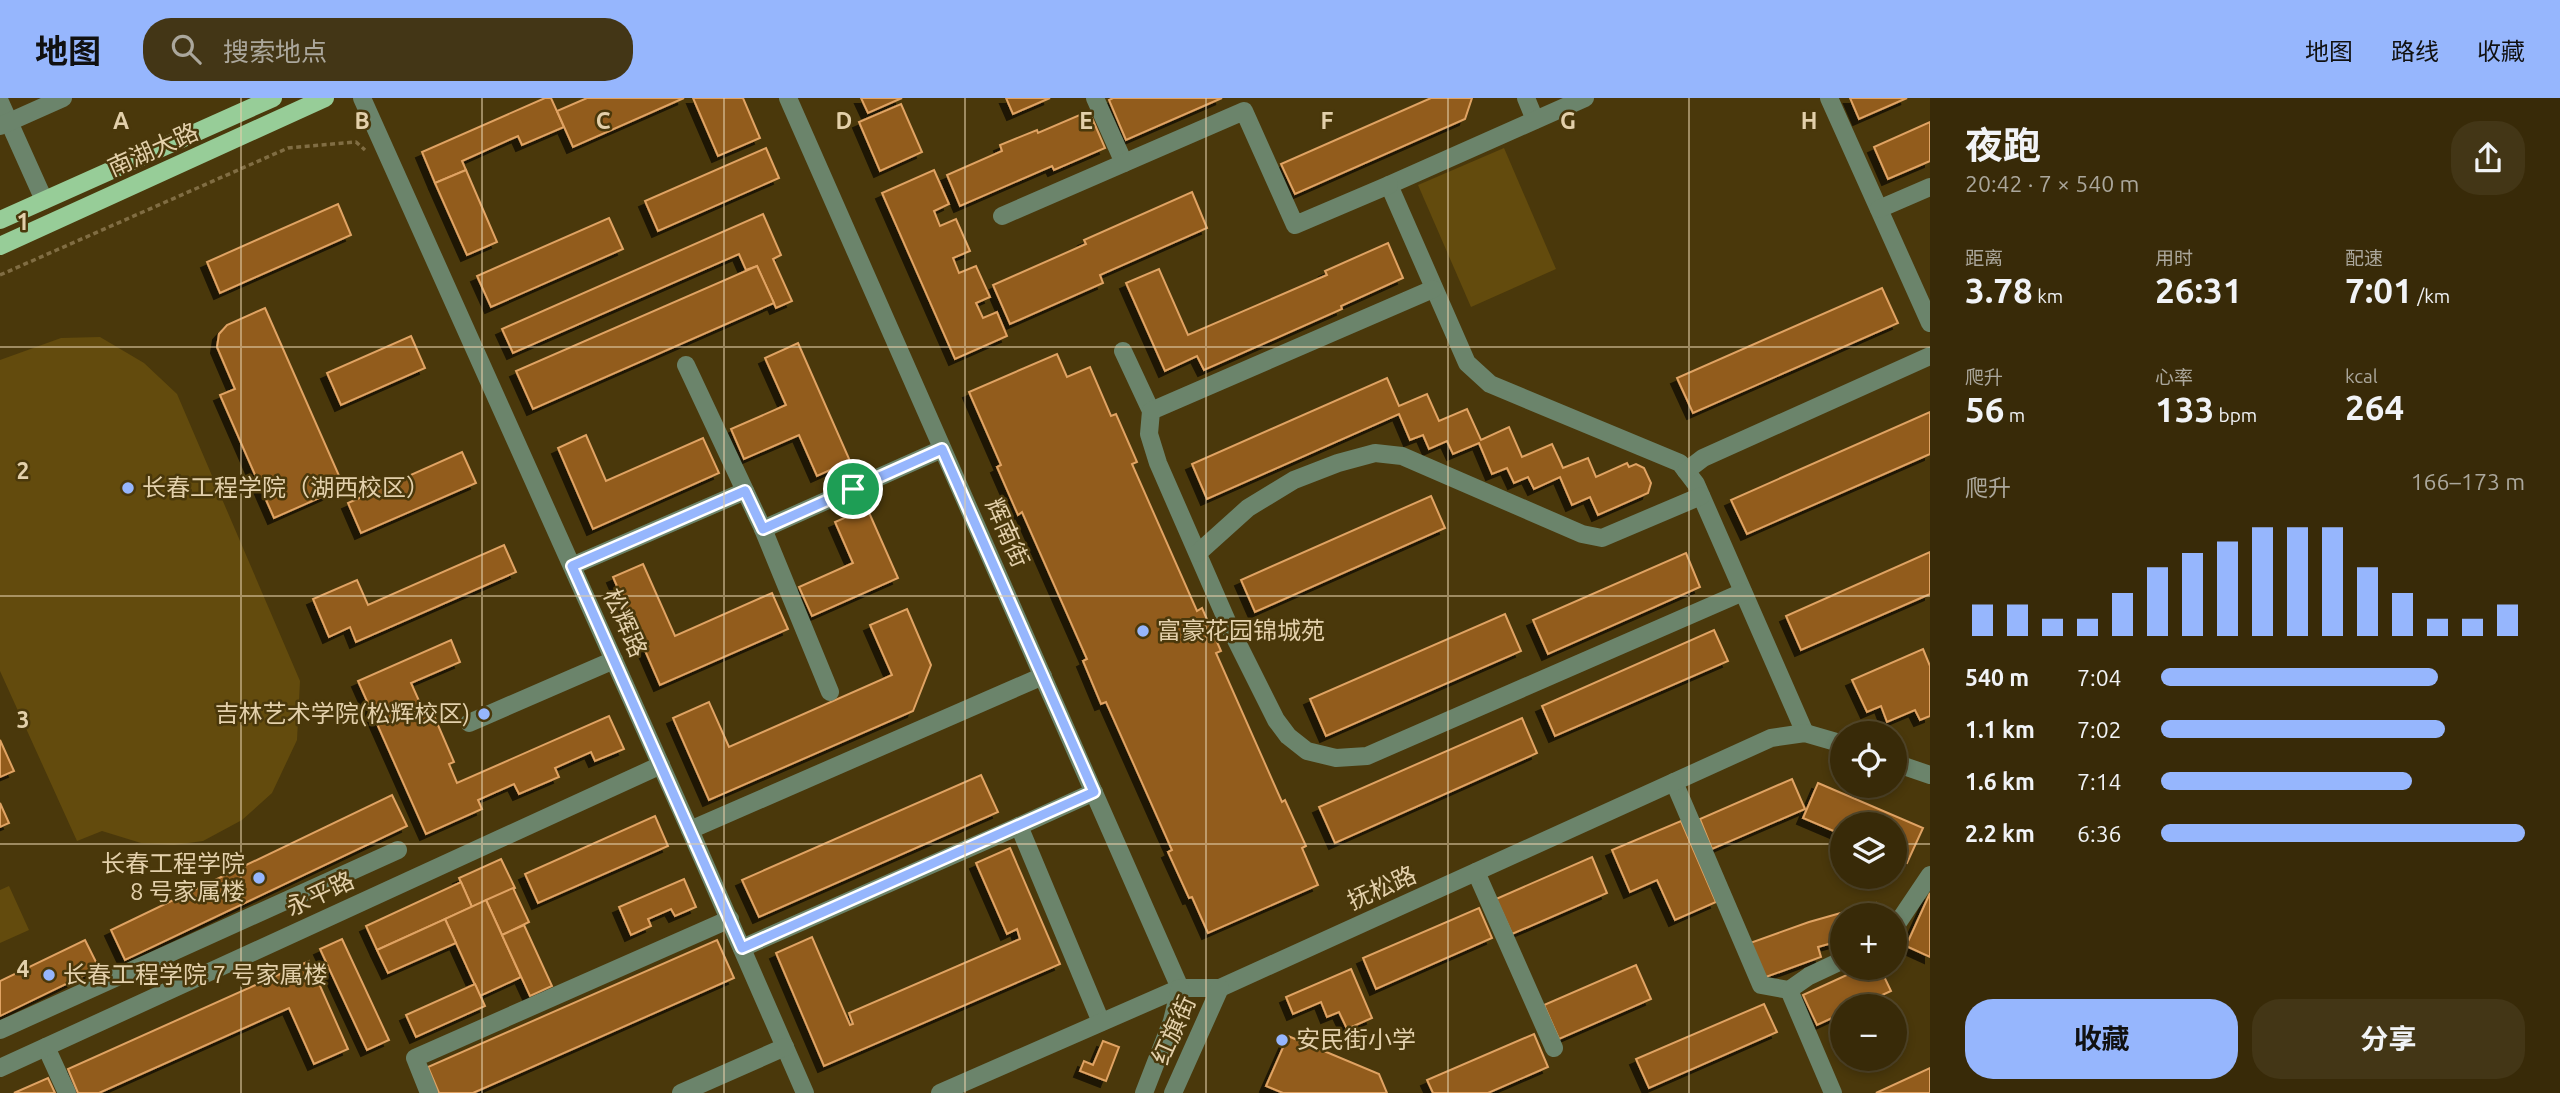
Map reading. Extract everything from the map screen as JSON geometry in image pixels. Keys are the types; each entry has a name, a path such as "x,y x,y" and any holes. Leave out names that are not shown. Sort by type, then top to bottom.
{"main road":[{"name":"南湖大路","path":"0,220 274,98"},
{"name":"南湖大路","path":"0,246 325,98"}],"street":[{"path":"4,124 63,98"},
{"name":"松辉路","path":"362,98 730,919 805,1093"},
{"name":"辉南街","path":"789,98 1180,988"},
{"path":"1095,98 1124,163"},
{"path":"1526,98 1535,120"},
{"path":"1002,216 1244,111 1295,225 1585,98"},
{"path":"1829,98 1930,323"},
{"path":"0,102 4,124 44,200"},
{"path":"1389,185 1467,363 1490,383 1680,463 1701,496 1805,733"},
{"path":"1879,209 1930,187"},
{"path":"1151,411 1433,289"},
{"path":"1124,351 1151,411 1149,434 1158,463 1230,628 1276,720 1288,736 1307,751 1336,758 1367,756 1743,592"},
{"path":"1686,471 1703,458 1930,356"},
{"path":"685,365 763,529 830,692"},
{"path":"763,529 942,449"},
{"path":"1198,553 1248,508 1294,480 1338,463 1375,453 1402,456 1582,534 1602,538 1701,496"},
{"path":"572,566 745,491"},
{"path":"469,723 614,660"},
{"path":"690,830 1043,676"},
{"name":"抚松路","path":"940,1093 1180,988 1220,988 1771,738 1805,733 1830,740"},
{"name":"永平路","path":"0,1068 661,765"},
{"path":"1907,767 1930,775"},
{"path":"1674,782 1761,985 1789,990 1830,966"},
{"path":"742,948 1094,792"},
{"path":"1019,826 1101,1022"},
{"path":"0,1030 398,850"},
{"path":"1476,872 1554,1048"},
{"path":"1907,909 1930,875"},
{"path":"429,1093 415,1058 730,919"},
{"name":"红旗街","path":"1144,1093 1172,1020 1180,988"},
{"name":"红旗街","path":"1173,1093 1220,988"},
{"path":"1789,990 1833,1093"},
{"path":"46,1047 67,1093"},
{"path":"681,1093 785,1047"}],"path":[{"path":"0,275 288,148 356,142"}],"shaded area":[{"path":"1504,148 1556,269 1471,307 1418,185"},
{"path":"100,337 144,363 177,394 300,681 297,740 272,793 242,820 203,841 174,845 141,843 102,831 77,841 0,671 0,360 61,338"},
{"path":"9,886 29,930 0,943 0,890"}],"building":[{"path":"545,98 551,98 564,127 522,145 518,136 462,161 466,170 435,183 422,152"},
{"path":"587,98 684,98 573,147 557,111"},
{"path":"693,98 743,98 760,138 718,156"},
{"path":"861,98 902,98 868,113"},
{"path":"1006,98 1050,98 1013,114"},
{"path":"1222,98 1126,140 1109,100"},
{"path":"1431,98 1472,98 1465,119 1295,194 1281,164"},
{"path":"1850,98 1907,98 1859,119"},
{"path":"901,104 922,152 880,171 859,122"},
{"path":"1089,111 1105,148 1054,170 1052,166 960,206 947,175 1002,151 1000,145 1037,130 1038,133"},
{"path":"1930,122 1930,161 1888,179 1874,147"},
{"path":"766,148 779,178 658,231 645,201"},
{"path":"466,170 497,242 467,255 435,183"},
{"path":"934,170 949,204 934,211 940,226 956,219 970,251 953,258 959,273 976,266 990,297 976,303 983,318 997,312 1007,336 955,359 882,193"},
{"path":"1192,192 1207,228 1100,275 1103,283 1010,324 993,285 1086,244 1084,240"},
{"path":"338,204 351,235 220,293 207,262"},
{"path":"763,214 781,255 773,259 792,301 776,308 757,266 746,270 739,254 513,353 502,329"},
{"path":"609,218 623,249 491,307 477,276"},
{"path":"1388,243 1403,278 1341,306 1342,309 1204,370 1197,356 1165,371 1126,283 1159,269 1188,335 1327,275 1325,271"},
{"path":"757,266 774,303 533,409 516,371"},
{"path":"1882,288 1898,323 1693,413 1677,378"},
{"path":"265,308 344,487 274,518 220,395 235,389 217,347 219,334 227,325"},
{"path":"411,336 425,368 341,405 327,373"},
{"path":"798,343 850,461 817,476 799,435 744,459 731,429 786,405 765,358"},
{"name":"富豪花园锦城苑","path":"1057,354 1067,377 1090,367 1111,416 1116,414 1137,462 1132,464 1197,611 1202,608 1221,651 1216,653 1282,802 1285,800 1306,846 1302,848 1318,885 1208,933 1168,852 1172,850 1106,702 1101,704 1083,661 1087,659 1022,512 1018,515 997,467 1001,465 969,392"},
{"path":"1387,378 1399,406 1427,394 1439,421 1467,409 1481,440 1509,427 1522,457 1552,444 1563,468 1588,458 1596,477 1627,463 1629,467 1636,464 1644,468 1651,483 1648,493 1598,515 1590,497 1572,505 1560,477 1534,489 1528,477 1514,483 1507,468 1492,474 1479,443 1453,454 1447,441 1429,449 1423,435 1410,440 1399,414 1207,499 1192,464"},
{"path":"1930,412 1930,454 1747,534 1731,500"},
{"path":"586,435 606,481 703,438 719,473 593,529 558,448"},
{"path":"462,452 476,483 361,533 348,503"},
{"path":"1431,496 1445,528 1255,612 1241,580"},
{"path":"867,508 898,578 812,616 799,587 853,563 835,522"},
{"path":"504,545 516,572 356,642 350,627 329,637 313,599 357,580 368,605"},
{"path":"1930,552 1930,594 1801,650 1786,616"},
{"path":"1686,553 1700,587 1548,654 1533,620"},
{"path":"643,564 675,636 772,593 788,629 660,685 613,577"},
{"path":"907,609 931,665 913,711 709,800 673,718 709,702 729,747 892,675 870,625"},
{"path":"1505,614 1521,651 1326,736 1310,699"},
{"path":"1714,630 1728,661 1555,736 1542,706"},
{"path":"451,640 460,662 411,683 428,721 435,718 454,762 449,764 457,783 609,716 624,749 595,761 591,752 555,768 559,777 519,794 514,784 478,800 482,809 426,834 358,681"},
{"path":"1923,649 1930,666 1930,716 1920,720 1915,710 1887,721 1881,706 1867,712 1852,680"},
{"path":"1522,718 1537,753 1335,843 1319,807"},
{"path":"0,740 14,771 0,777"},
{"path":"981,775 998,812 759,917 742,880"},
{"path":"1792,779 1805,809 1712,849 1700,819"},
{"path":"1818,783 1830,788 1830,798 1853,798 1886,812 1830,812 1830,829 1803,818"},
{"name":"长春工程学院 8 号家属楼","path":"392,795 407,826 125,960 111,930"},
{"path":"0,803 9,823 0,827"},
{"path":"655,816 668,846 538,903 525,874"},
{"path":"1681,821 1716,902 1675,920 1657,880 1630,892 1612,850"},
{"path":"1907,821 1923,828 1907,863"},
{"path":"1010,848 1060,964 824,1066 776,953 812,937 850,1025 853,1024 849,1013 1020,939 1017,929 1007,934 976,863"},
{"path":"1592,857 1607,893 1512,934 1496,899"},
{"path":"501,859 515,888 472,907 459,878"},
{"path":"684,879 696,907 675,916 671,909 648,919 651,926 631,935 619,907"},
{"path":"461,882 472,907 377,950 366,926"},
{"path":"513,888 529,922 502,935 486,900"},
{"path":"1930,893 1930,957 1907,946"},
{"path":"486,900 521,977 480,996 445,919"},
{"path":"1479,908 1492,938 1376,989 1363,958"},
{"path":"1830,916 1830,944 1818,947 1821,957 1763,978 1750,943"},
{"path":"445,919 456,943 388,973 377,950"},
{"path":"524,925 552,986 530,996 502,935"},
{"path":"342,939 389,1040 367,1050 320,949"},
{"name":"长春工程学院 7 号家属楼","path":"85,940 99,968 0,1016 0,981"},
{"path":"717,940 734,978 473,1093 439,1093 428,1067"},
{"path":"309,961 348,1049 314,1064 289,1008 99,1093 78,1093 68,1069"},
{"path":"1636,965 1651,999 1559,1039 1544,1005"},
{"path":"1351,969 1372,1018 1347,1029 1339,1012 1327,1017 1321,1002 1293,1014 1286,997"},
{"path":"1836,980 1886,980 1891,991 1884,994 1830,994 1830,1019 1817,1025 1803,995"},
{"path":"475,984 485,1006 416,1037 406,1015"},
{"path":"1764,1004 1777,1032 1649,1088 1636,1059"},
{"path":"1534,1034 1548,1067 1488,1093 1433,1093 1427,1080"},
{"path":"1288,1036 1379,1074 1387,1093 1283,1093 1266,1086"},
{"path":"1103,1041 1119,1047 1106,1081 1080,1071 1084,1061 1093,1065"},
{"path":"1930,1068 1930,1093 1876,1093"},
{"path":"48,1078 55,1093 14,1093"}],"place":[{"name":"长春工程学院（湖西校区）","path":"128,488"},
{"name":"富豪花园锦城苑","path":"1143,631"},
{"name":"吉林艺术学院(松辉校区)","path":"484,714"},
{"name":"长春工程学院 8 号家属楼","path":"259,878"},
{"name":"长春工程学院 7 号家属楼","path":"49,975"},
{"name":"安民街小学","path":"1282,1040"}],"route":[{"path":"942,449 1094,792 742,948 572,566 745,491 763,529 853,489 942,449"}]}
